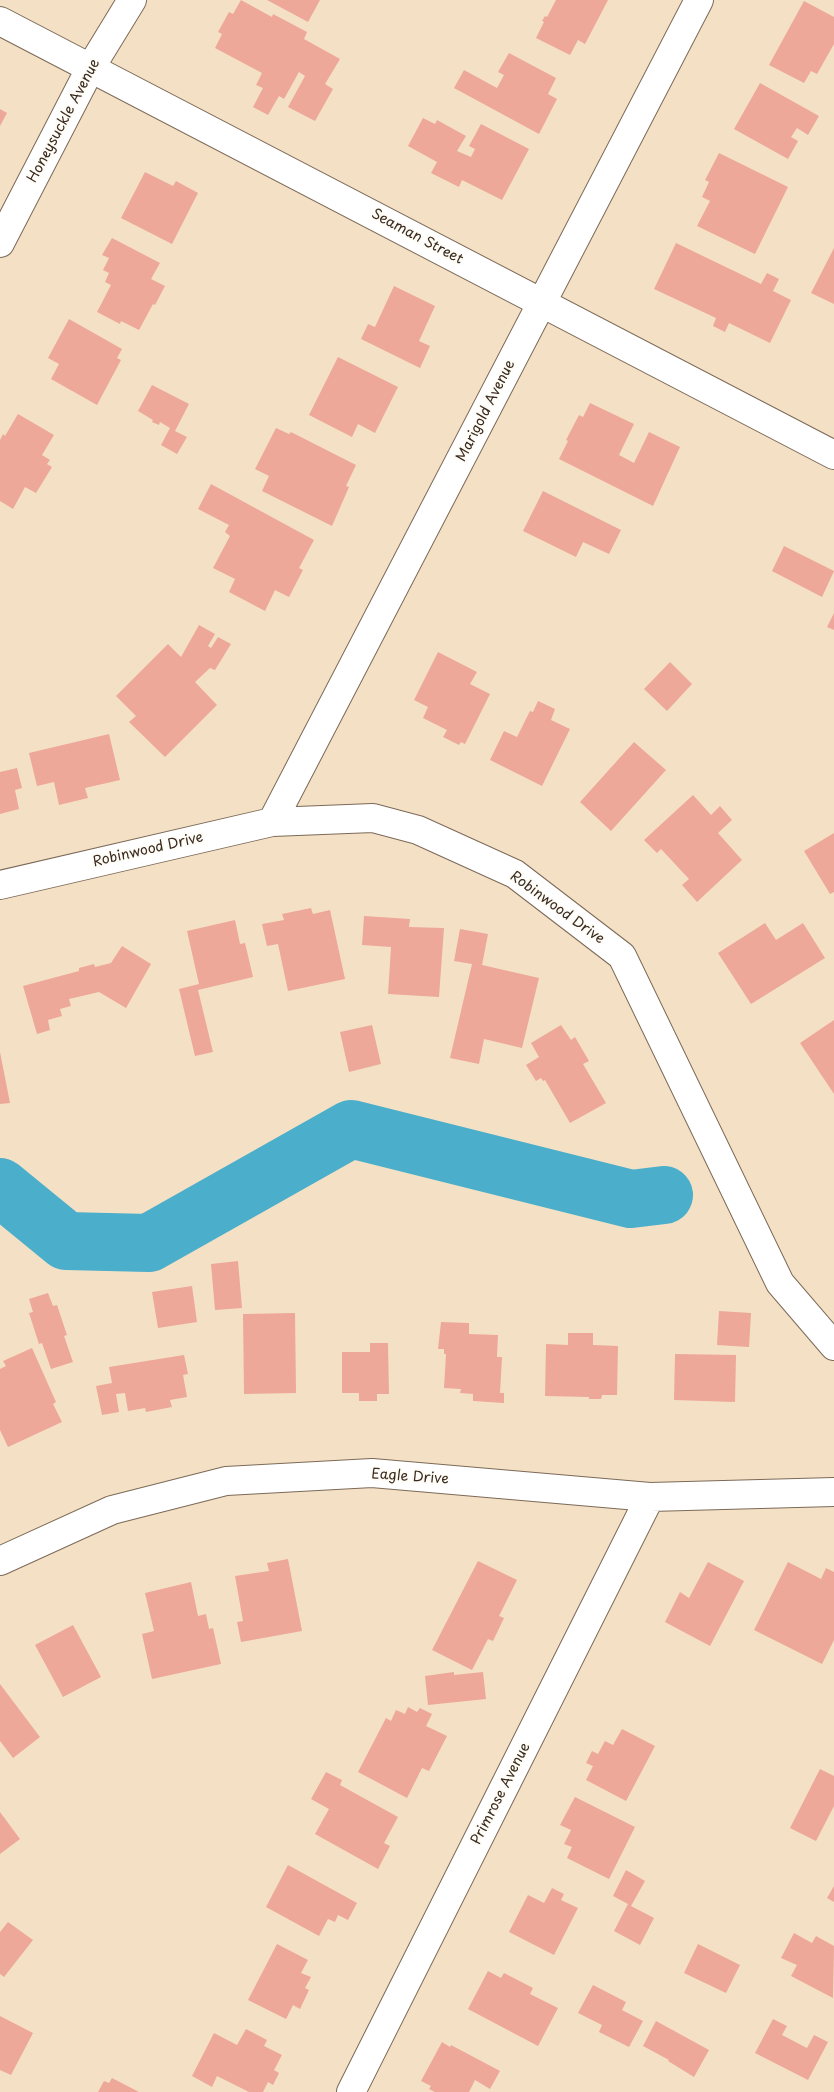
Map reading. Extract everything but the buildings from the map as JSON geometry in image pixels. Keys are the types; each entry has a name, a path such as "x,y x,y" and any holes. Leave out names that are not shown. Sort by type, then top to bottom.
{"street":[{"name":"Honeysuckle Avenue","path":"0,243 91,67 132,0"},
{"name":"Marigold Avenue","path":"272,822 699,0"},
{"name":"Seaman Street","path":"0,21 834,455"},
{"name":"Robinwood Drive","path":"0,885 272,822 373,818 418,830 515,874 622,956 780,1283 834,1346"},
{"name":"Eagle Drive","path":"0,1561 112,1510 226,1481 372,1473 650,1497 834,1492"},
{"name":"Primrose Avenue","path":"351,2092 650,1497"}],"waterway":[{"path":"0,1187 66,1241 149,1243 351,1129 631,1199 664,1195"}]}
